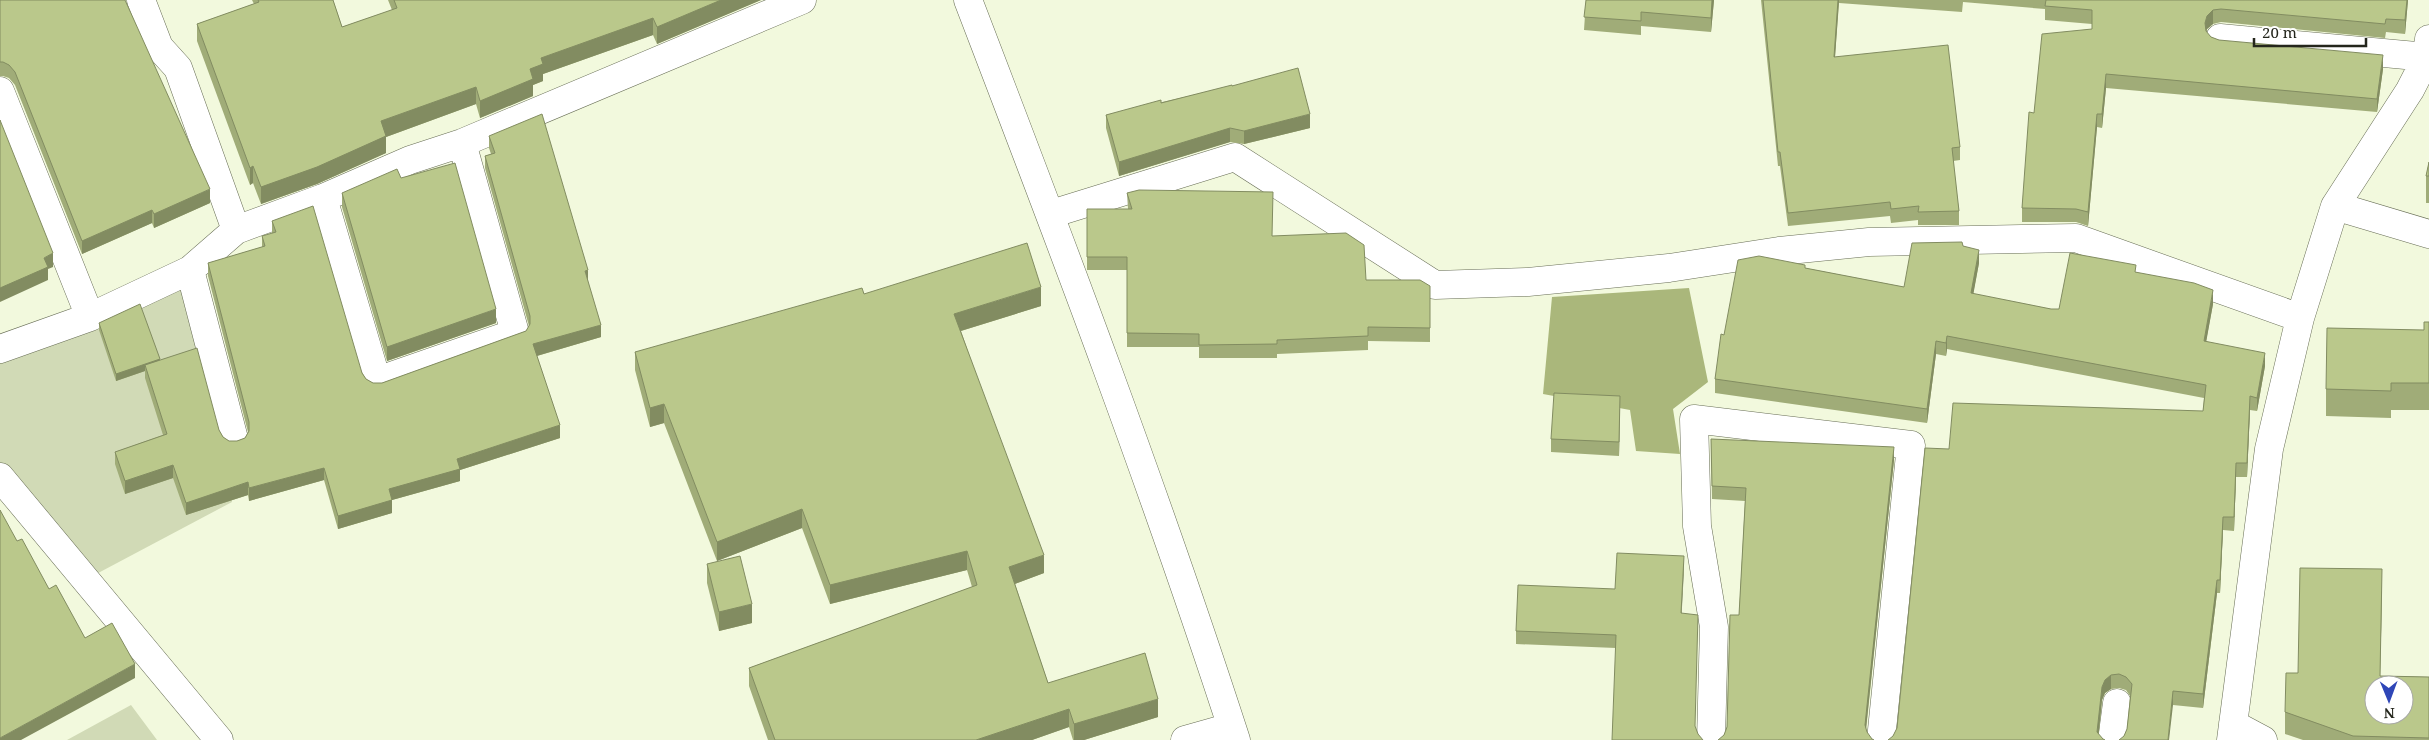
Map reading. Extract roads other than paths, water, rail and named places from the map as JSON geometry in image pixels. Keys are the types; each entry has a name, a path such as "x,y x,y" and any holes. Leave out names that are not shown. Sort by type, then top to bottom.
{"street":[{"path":"141,0 159,47 178,68 236,230"},
{"path":"0,349 90,317 190,270 236,230 323,198 410,160 462,143 802,0"},
{"path":"968,0 1050,214 1164,526 1234,733 1185,740"},
{"path":"2220,38 2428,48 2410,90 2335,206 2300,318 2269,449 2232,732 2263,740"},
{"path":"0,91 90,317"},
{"path":"323,198 377,380 515,333 462,143"},
{"path":"1050,214 1235,157 1435,285 1528,282 1669,268 1779,251 1869,242 2076,238 2300,318"},
{"path":"2335,206 2429,234"},
{"path":"190,270 234,438"},
{"path":"1712,740 1714,627 1697,526 1694,419 1911,445 1881,740"},
{"path":"0,477 219,740"},
{"path":"2112,740 2117,703"}]}
